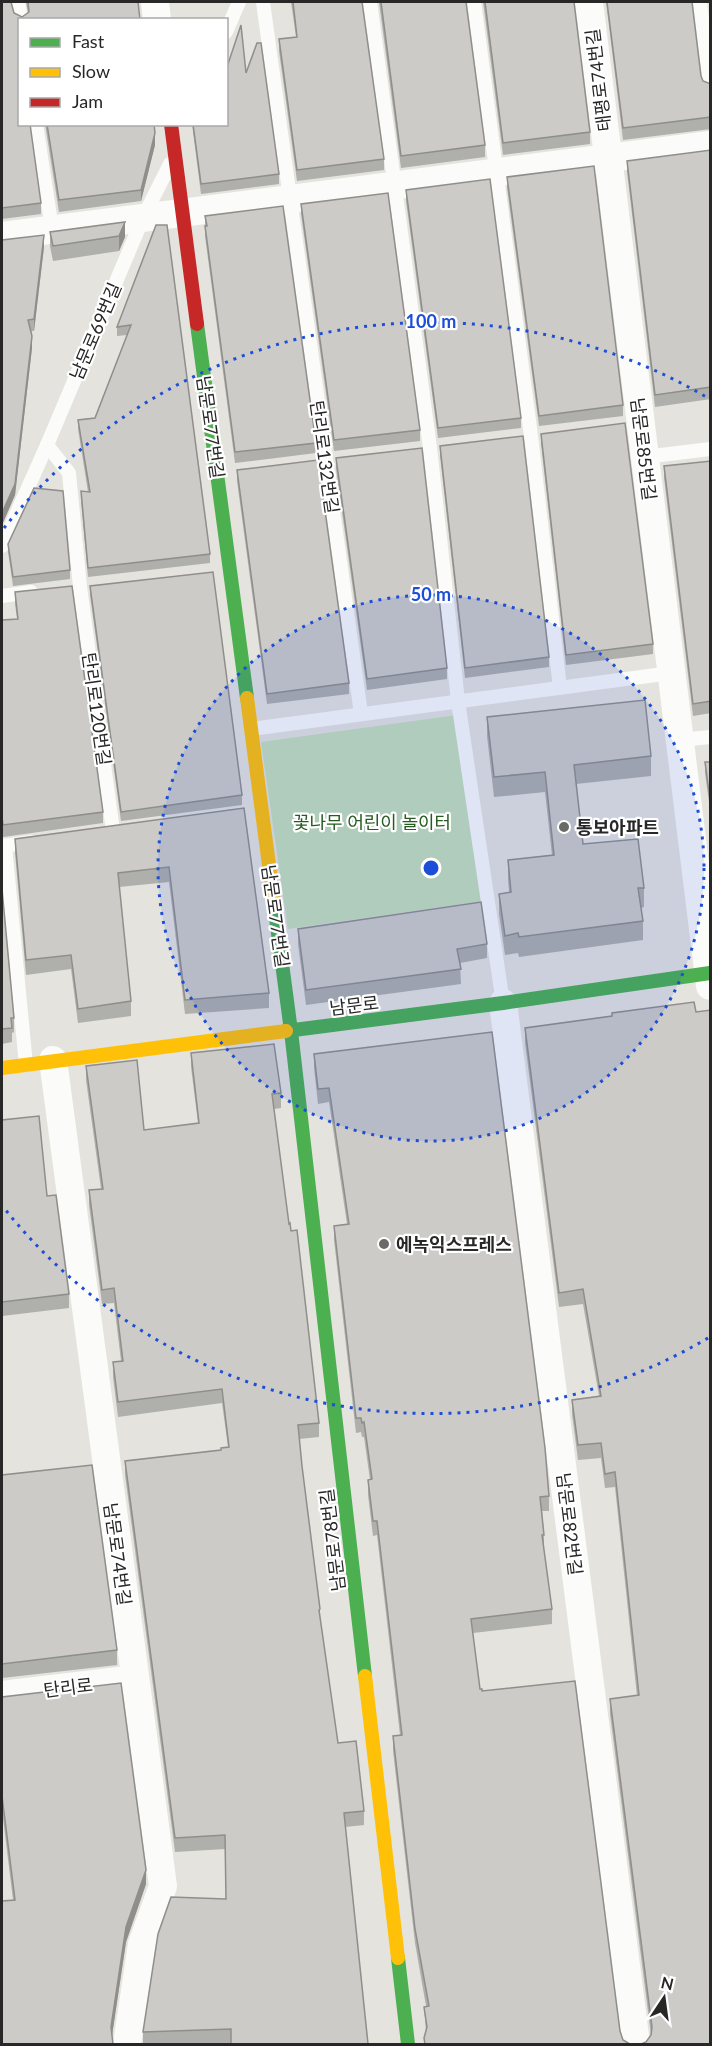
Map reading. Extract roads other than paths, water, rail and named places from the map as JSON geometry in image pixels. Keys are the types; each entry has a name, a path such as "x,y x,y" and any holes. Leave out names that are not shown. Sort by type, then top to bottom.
{"street":[{"path":"155,2 157,18"},
{"name":"태평로74번길","path":"589,2 608,158"},
{"name":"남문로77번길","path":"171,126 223,473 224,570 252,729 257,812 291,1031"},
{"path":"2,236 711,145"},
{"name":"남문로85번길","path":"608,158 635,424 644,457 710,978"},
{"name":"남문로","path":"2,1068 710,978"},
{"name":"남문로82번길","path":"503,1003 636,2044"},
{"name":"남문로78번길","path":"291,1031 408,2044"},
{"name":"남문로74번길","path":"39,1062 135,1679 163,1886 142,1944 128,2044"},
{"name":"탄리로","path":"2,1695 135,1679"}],"lane":[{"path":"18,2 21,18"},
{"path":"228,27 239,2"},
{"name":"탄리로132번길","path":"263,2 361,714"},
{"path":"370,2 430,448 458,701 503,1003"},
{"path":"474,2 531,436 560,687"},
{"path":"700,2 711,87"},
{"path":"36,126 52,229"},
{"name":"남문로69번길","path":"2,546 143,218 184,134"},
{"name":"탄리로120번길","path":"47,445 69,473 80,587 113,831"},
{"path":"644,457 711,448"},
{"path":"2,596 46,591"},
{"path":"252,729 671,673"},
{"path":"680,740 711,737"},
{"path":"39,1062 3,846 48,840"}],"place":[{"name":"통보아파트","path":"564,827"},
{"name":"에녹익스프레스","path":"384,1244"}],"park label":[{"name":"꽃나무 어린이 놀이터","path":"372,822"}]}
